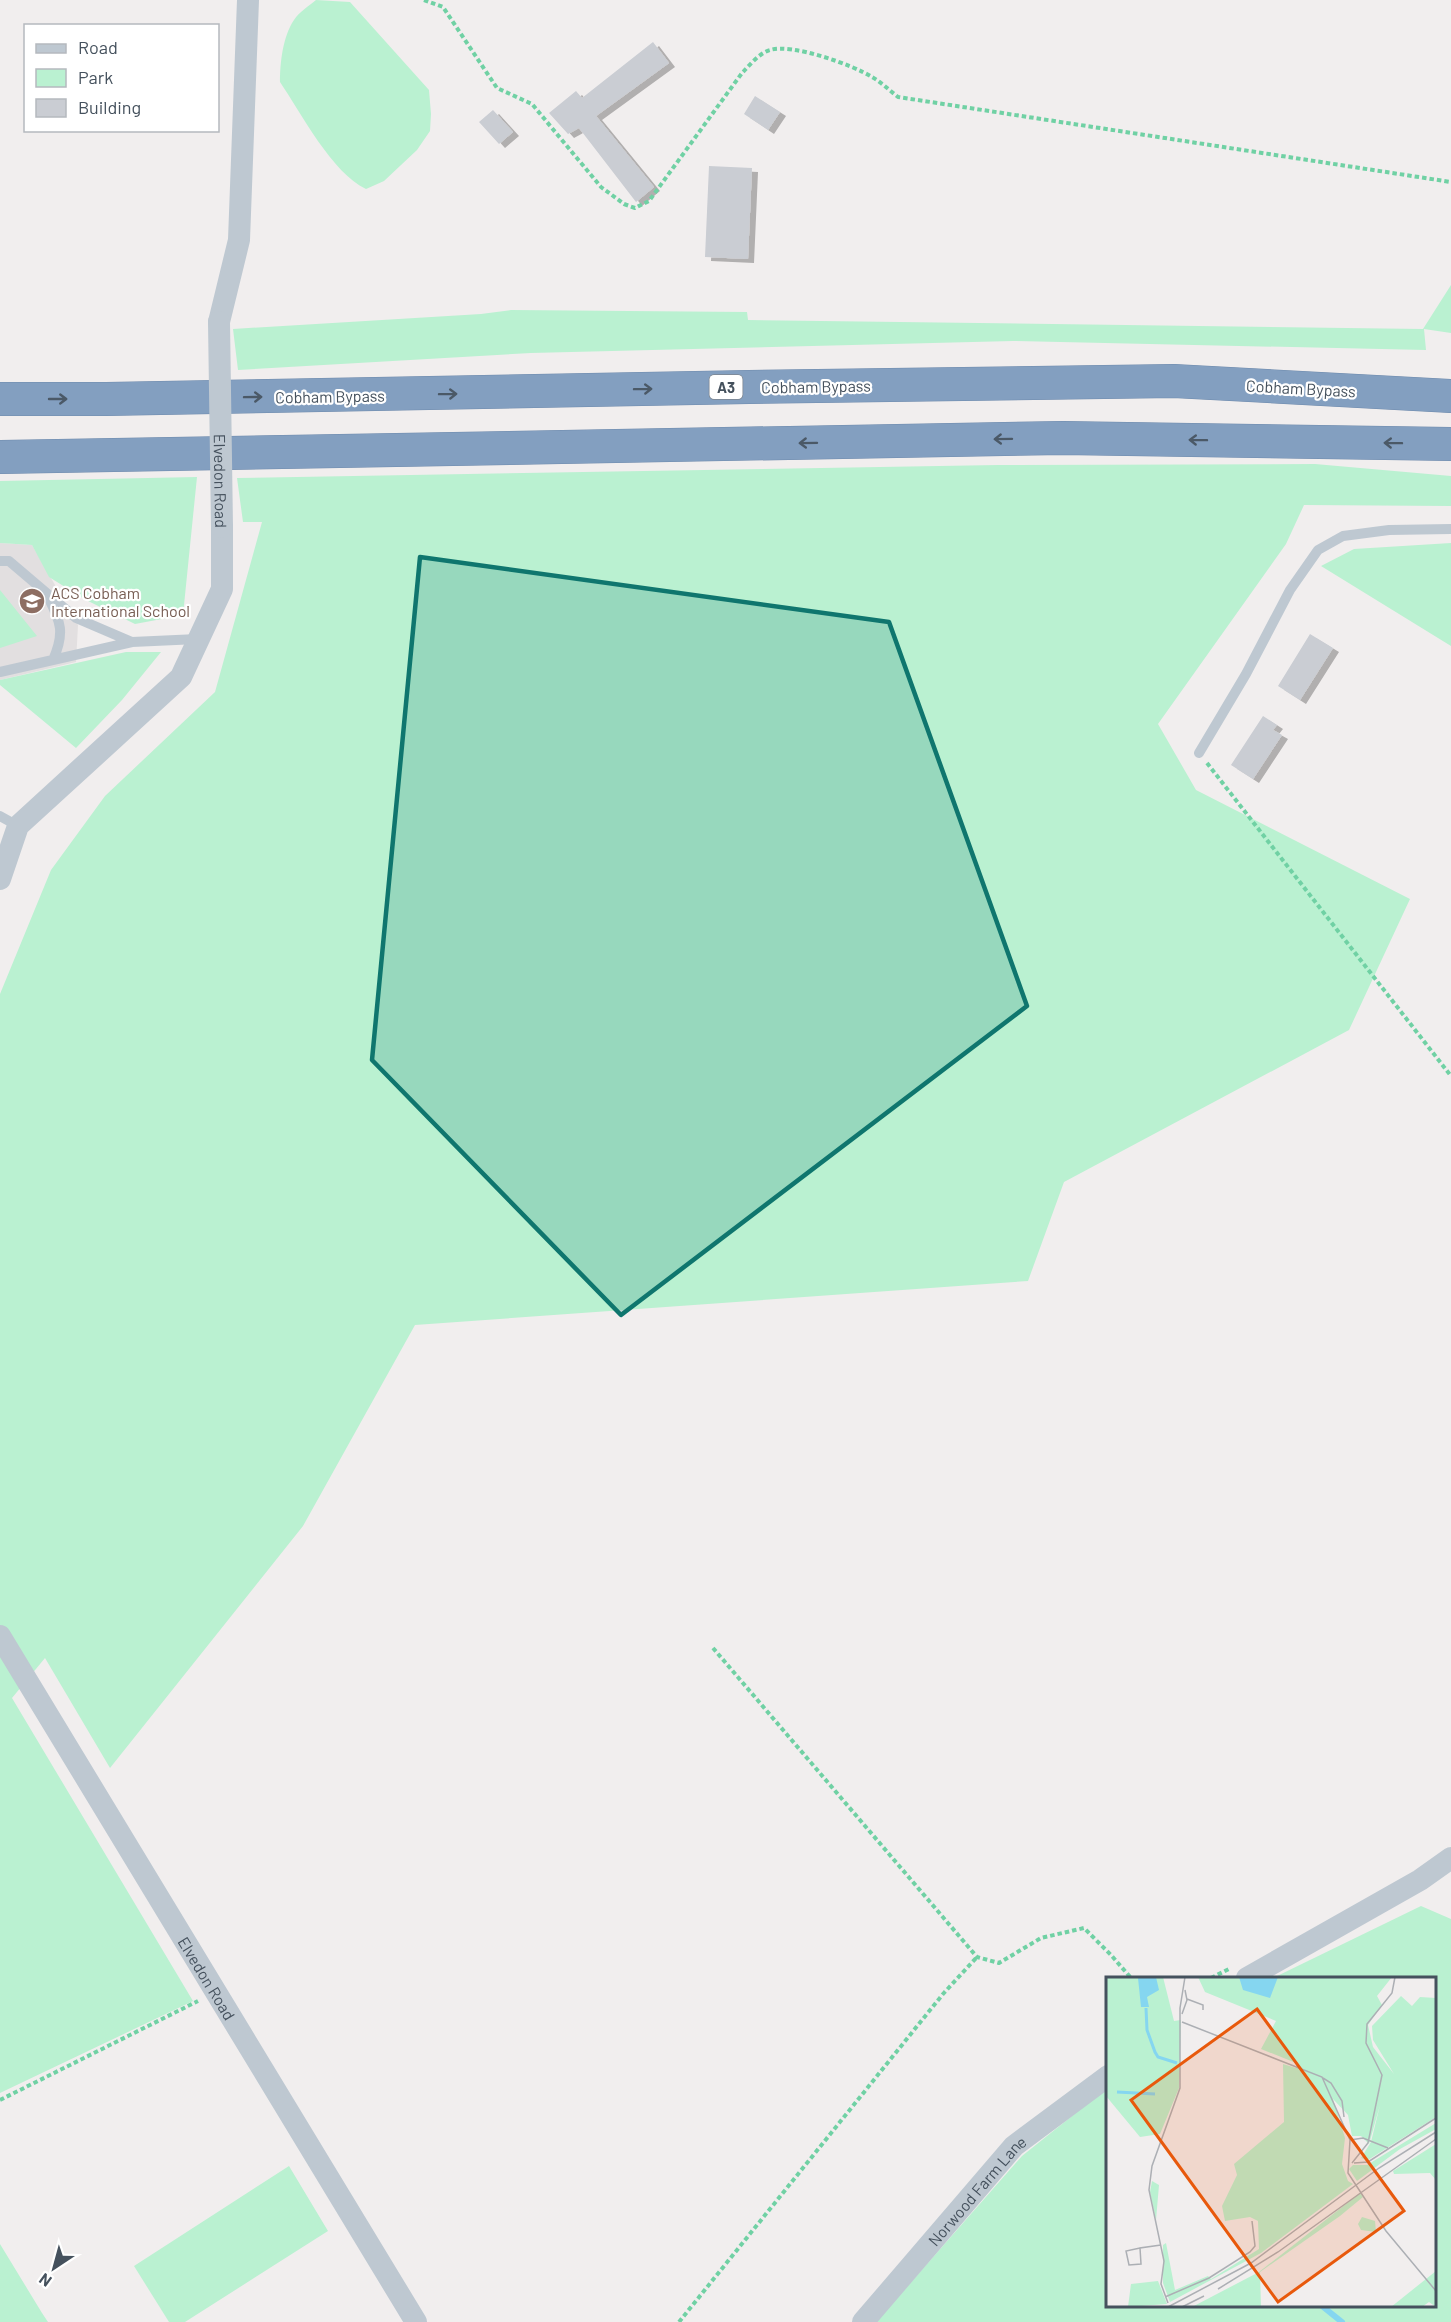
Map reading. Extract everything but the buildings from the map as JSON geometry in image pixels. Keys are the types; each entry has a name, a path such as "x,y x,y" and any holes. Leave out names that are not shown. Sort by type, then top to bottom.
{"highway":[{"name":"Cobham Bypass","path":"0,399 129,399 1174,381 1451,396"},
{"path":"0,457 1063,438 1451,444"}],"street":[{"name":"Elvedon Road","path":"0,879 9,821 181,677 222,588 219,322 239,240 248,0"},
{"name":"Elvedon Road","path":"0,1636 416,2322"},
{"path":"1249,1977 1420,1880 1451,1858"},
{"name":"Norwood Farm Lane","path":"863,2322 1014,2146 1106,2077"}],"lane":[{"path":"1199,753 1246,674 1290,590 1318,550 1343,536 1389,530 1451,529"},
{"path":"0,561 9,561 76,618 132,642"},
{"path":"45,591 60,621 60,644 53,660"},
{"path":"0,672 132,642 199,639"}],"path":[{"path":"424,0 443,6 497,88 532,104 601,187 624,204 635,208 650,201 742,73 756,58 771,49 796,51 839,61 874,78 898,97 1451,182"},
{"path":"1199,753 1451,1076"},
{"path":"713,1648 977,1957 999,1963 1041,1938 1084,1928 1130,1977"},
{"path":"679,2322 943,1994 977,1957"},
{"path":"0,2100 216,1992"}],"highlighted area":[{"path":"420,557 889,622 1027,1006 621,1315 372,1060"}],"shaded area":[{"name":"ACS Cobham International School","path":"0,543 32,545 78,625 76,662 0,680"}],"green space":[{"path":"316,0 350,2 429,90 430,131 417,150 384,181 366,189 353,181 329,156 280,82 283,50 290,26 299,14"},
{"path":"1451,285 1451,333 1424,329 1426,350 1013,341 531,353 238,370 233,329 481,314 511,310 747,312 748,320 1423,329"},
{"path":"1315,464 1451,476 1451,506 1304,505 1286,544 1158,724 1196,790 1410,899 1349,1030 1064,1182 1028,1281 415,1325 303,1526 110,1768 45,1658 12,1698 193,2001 0,2093 0,994 51,870 105,796 215,692 262,522 243,522 237,478 998,465"},
{"path":"197,477 183,615 135,624 86,600 49,577 32,545 0,543 0,481"},
{"path":"1451,543 1451,646 1321,566 1354,549"},
{"path":"0,590 37,636 0,648"},
{"path":"126,652 161,652 122,700 76,748 0,685 0,680"},
{"path":"1421,1906 1451,1919 1451,2322 876,2322 1022,2156 1106,2089 1106,2307 1436,2307 1436,1977 1275,1977"},
{"path":"289,2166 328,2231 185,2322 169,2322 134,2266"},
{"path":"0,2244 42,2313 48,2322 0,2322"}],"waterway":[{"path":"1323,2307 1342,2322"}],"place":[{"name":"ACS Cobham International School","path":"32,601"}]}
